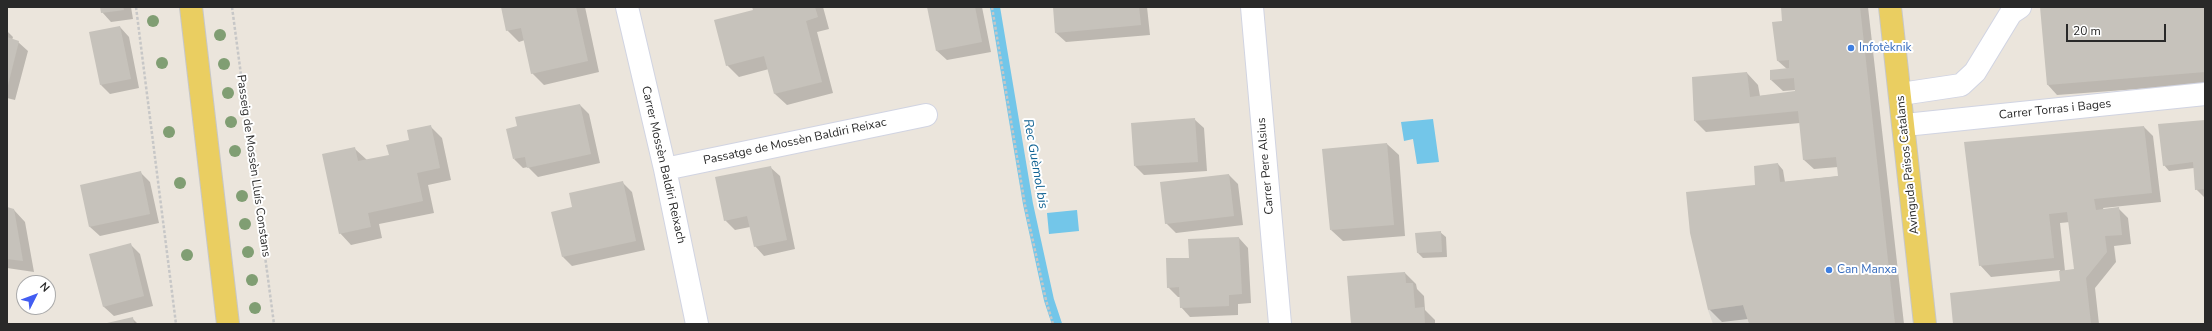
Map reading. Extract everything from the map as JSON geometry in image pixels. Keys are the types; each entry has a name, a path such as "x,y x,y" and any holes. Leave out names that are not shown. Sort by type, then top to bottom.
{"main road":[{"path":"191,7 228,324"},
{"name":"Avinguda Països Catalans","path":"1890,7 1901,94 1925,324"}],"street":[{"name":"Carrer Mossèn Baldiri Reixach","path":"627,7 665,169 697,324"},
{"name":"Carrer Pere Alsius","path":"1252,7 1280,324"},
{"path":"1901,94 1961,85 1975,72 2011,13 2020,7"},
{"name":"Carrer Torras i Bages","path":"1904,125 2205,94"},
{"name":"Passatge de Mossèn Baldiri Reixac","path":"665,169 926,116"}],"path":[{"path":"136,7 176,324"},
{"name":"Passeig de Mossèn Lluís Constans","path":"232,7 274,324"},
{"path":"992,7 1025,205 1046,300 1054,324"}],"shaded area":[{"path":"1743,305 1749,324 1713,324 1708,310"}],"water":[{"path":"1433,119 1439,162 1417,164 1413,139 1404,141 1401,122"},
{"path":"1077,210 1079,231 1049,234 1047,213"}],"building":[{"path":"100,7 123,7 124,10 101,13"},
{"path":"501,7 576,7 588,61 531,74 521,28 506,31"},
{"path":"752,7 815,7 818,17 806,21 822,82 774,94 764,56 726,66 714,20 753,10"},
{"path":"927,7 975,7 982,42 936,51"},
{"path":"1053,7 1139,7 1141,25 1055,33"},
{"path":"1781,7 1860,7 1895,324 1749,324 1743,305 1708,310 1690,233 1686,192 1755,185 1754,166 1778,163 1780,182 1838,176 1836,157 1803,160 1798,111 1694,121 1692,77 1747,72 1750,97 1795,91 1794,78 1770,80 1770,70 1789,68 1789,60 1777,61 1772,22 1782,21"},
{"path":"2040,7 2205,7 2205,72 2047,85"},
{"path":"120,26 131,79 100,85 89,32"},
{"path":"7,37 19,41 8,85 7,85"},
{"path":"580,104 591,154 527,168 525,157 513,159 506,129 517,126 515,117"},
{"path":"1195,118 1198,162 1134,166 1131,123"},
{"path":"2205,120 2205,189 2195,190 2193,162 2163,166 2158,124"},
{"path":"431,125 440,168 417,173 423,201 368,213 371,227 339,234 322,154 355,147 358,161 389,155 386,145 409,140 407,130"},
{"path":"2144,126 2152,193 2094,199 2096,210 2119,207 2122,235 2105,236 2107,252 2086,278 2091,324 1953,324 1950,293 2060,281 2059,271 2074,269 2067,212 2049,214 2054,258 1979,266 1964,142"},
{"path":"1387,143 1394,225 1330,230 1322,149"},
{"path":"771,166 787,240 754,247 747,216 724,221 715,177"},
{"path":"141,171 150,214 89,227 80,185"},
{"path":"1229,174 1234,216 1165,224 1160,182"},
{"path":"623,181 636,241 562,257 551,212 572,207 569,193"},
{"path":"7,207 14,209 23,261 7,259"},
{"path":"1441,231 1442,252 1417,253 1415,233"},
{"path":"1239,237 1242,294 1229,295 1229,306 1180,308 1179,287 1167,288 1166,258 1189,258 1188,239"},
{"path":"131,243 144,296 103,307 89,254"},
{"path":"1405,272 1406,283 1413,283 1415,308 1424,307 1425,324 1351,324 1347,276"},
{"path":"133,317 134,324 107,324 107,323"}],"waterway":[{"name":"Rec Guèmol bis","path":"995,7 1028,204 1049,300 1057,324"}],"place":[{"name":"Infotèknik","path":"1851,48"},
{"name":"Can Manxa","path":"1829,270"}]}
